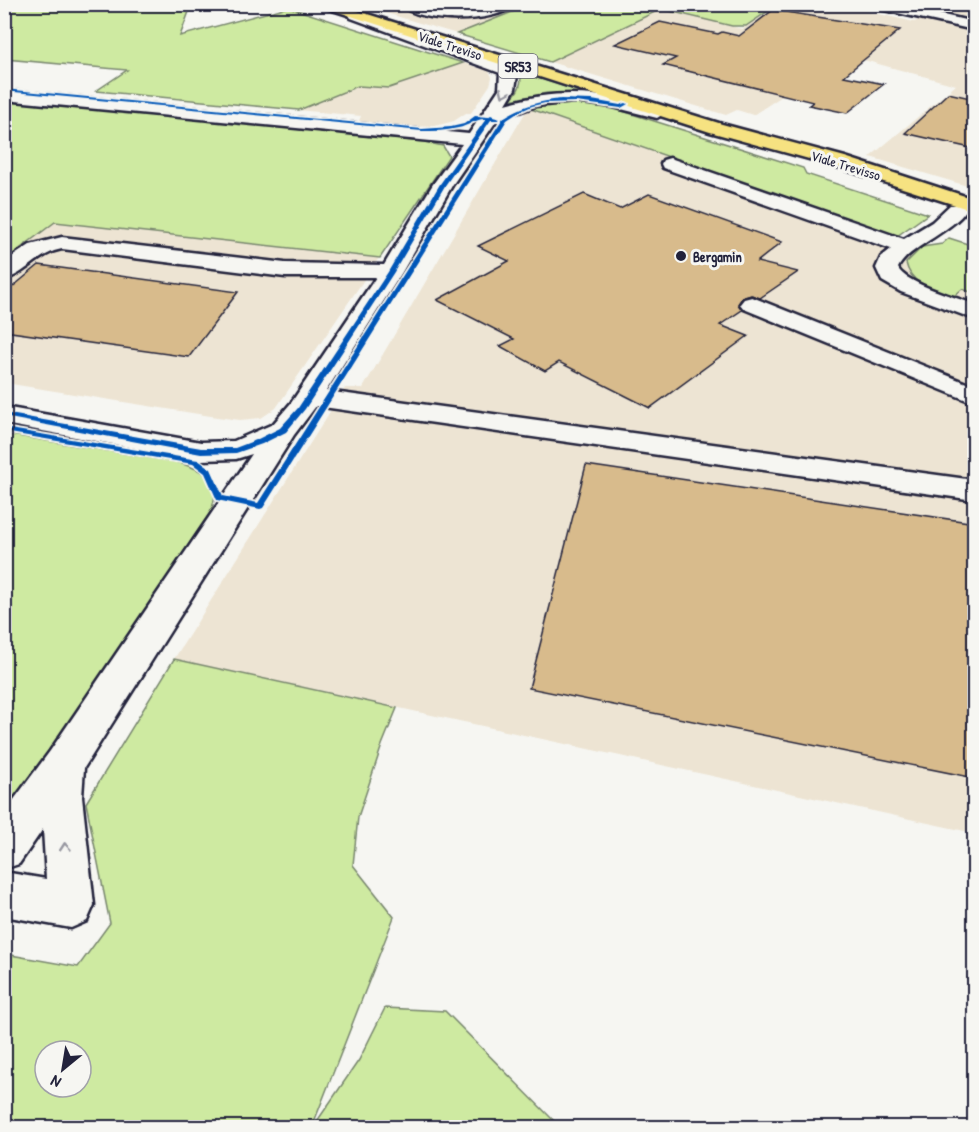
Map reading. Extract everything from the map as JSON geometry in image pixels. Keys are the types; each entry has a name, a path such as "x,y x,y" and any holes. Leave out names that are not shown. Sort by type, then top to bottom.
{"main road":[{"name":"Viale Treviso","path":"320,4 716,128"},
{"name":"Viale Trevisso","path":"716,128 838,161"},
{"path":"716,128 970,209"}],"street":[{"path":"405,4 440,14 468,17 511,4"},
{"path":"875,4 975,26"},
{"path":"4,849 64,764 283,430 308,397 391,272 443,184 507,90 509,75 505,70 356,15"},
{"path":"4,95 475,140"},
{"path":"491,116 531,100 570,96 615,101 716,128"},
{"path":"838,161 862,173 970,209"},
{"path":"670,164 906,247"},
{"path":"970,209 906,247 889,262 887,268 890,276 909,287 975,312"},
{"path":"4,273 28,254 51,244 62,243 285,270 319,271 352,268 391,272"},
{"path":"752,304 975,395"},
{"path":"308,397 975,490"},
{"path":"4,415 201,451 236,450 283,430"},
{"path":"4,894 71,905 61,797 64,764"}],"shaded area":[{"path":"150,4 180,36 288,7 489,71 492,77 490,85 471,113 466,113 454,121 431,127 359,121 361,116 96,91 127,70 5,59 4,5"},
{"path":"378,4 530,5 457,34 369,8"},
{"path":"777,5 855,5 857,9 914,22 921,19 974,31 974,188 870,157 956,85 845,55 753,115 737,110 726,115 550,62 661,9 742,29"},
{"path":"907,5 974,5 974,19"},
{"path":"4,100 424,142 443,146 449,156 276,408 261,418 240,420 5,383"},
{"name":"Bergamin","path":"528,108 897,236 974,259 974,833 174,659 345,388 363,388"}],"green space":[{"path":"4,5 207,5 190,9 180,36 288,7 463,63 389,88 358,86 299,110 96,91 127,70 5,59"},
{"path":"530,5 777,5 746,26 732,26 661,9 550,62 457,34"},
{"path":"520,72 584,93 547,93 510,100 519,88"},
{"path":"5,100 424,142 443,146 449,156 380,258 55,222 5,260"},
{"path":"580,102 613,108 803,168 806,174 928,214 897,236 528,108 537,105"},
{"path":"949,238 974,246 974,293 962,289 954,296 924,286 909,271 906,263 922,247 942,244"},
{"path":"5,434 175,462 194,468 208,477 212,483 214,500 211,511 5,819"},
{"path":"174,659 397,708 358,817 353,865 394,917 312,1127 5,1127 5,954 78,967 110,923 86,803"},
{"path":"385,1008 445,1011 560,1127 313,1127 359,1060"}],"building":[{"path":"773,10 900,30 844,76 884,84 847,113 809,105 813,102 663,65 676,58 615,44 660,22 739,36"},
{"path":"948,93 975,99 975,149 905,133"},
{"path":"584,194 620,209 649,194 782,242 757,262 798,272 760,298 751,295 742,298 738,304 742,310 720,325 748,336 650,408 559,362 545,371 500,346 514,339 437,300 509,261 478,246"},
{"path":"39,265 238,292 189,357 4,331 4,294"},
{"path":"586,465 975,523 975,778 529,688"}],"cycle path":[{"path":"4,90 422,130 458,127 477,117 498,119"},
{"path":"4,430 195,462 208,471 220,498 260,506 505,119 531,105 561,100 621,107 626,104"},
{"path":"4,415 201,451 236,450 283,430 301,409 391,272 443,184 491,116"}],"place":[{"name":"Bergamin","path":"681,256"}]}
